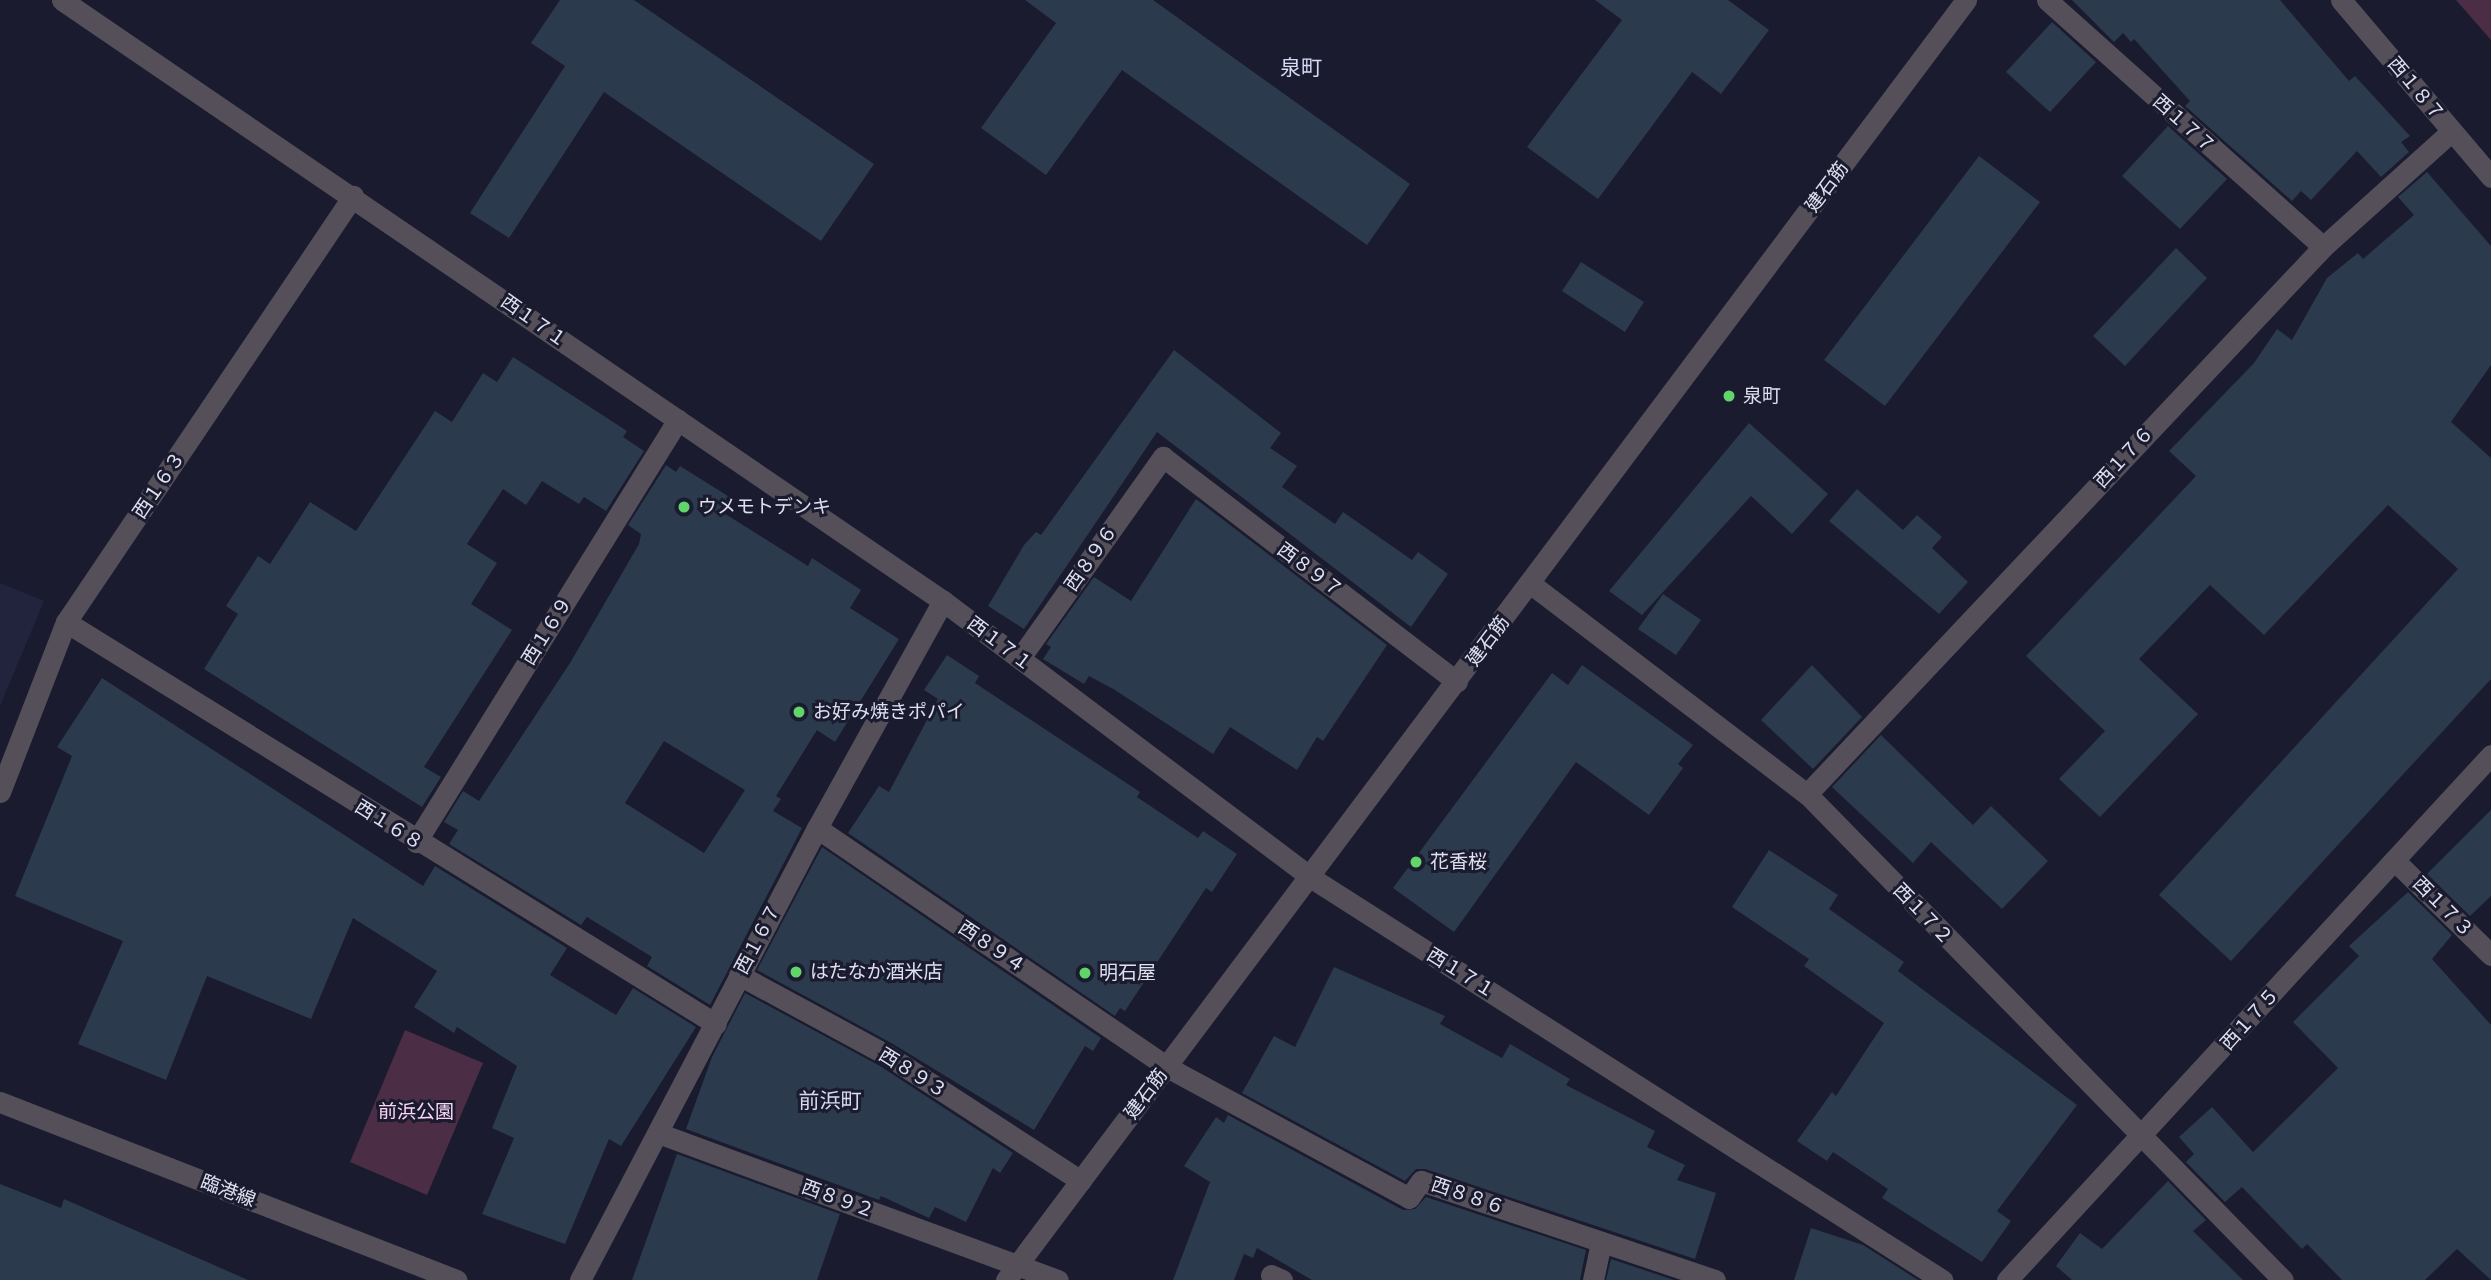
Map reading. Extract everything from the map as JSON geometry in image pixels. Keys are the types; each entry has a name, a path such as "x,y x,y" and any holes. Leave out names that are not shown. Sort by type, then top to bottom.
{"street":[{"name":"西１７１","path":"62,0 943,601 1310,877 1942,1280"},
{"name":"建石筋","path":"1012,1273 1531,584 1966,0"},
{"name":"西１７７","path":"2046,0 2323,247"},
{"name":"西１８７","path":"2341,0 2491,177"},
{"name":"西１７６","path":"1807,794 2323,247 2452,131"},
{"name":"西１６３","path":"0,792 66,622 353,196"},
{"name":"西１６９","path":"416,842 678,420"},
{"name":"西８９６","path":"1020,658 1163,457"},
{"name":"西８９７","path":"1163,457 1457,682"},
{"name":"西１７２","path":"1531,584 1807,794 2283,1280"},
{"name":"西１６７","path":"580,1280 817,828 943,601"},
{"name":"西１６８","path":"66,622 416,842 716,1024"},
{"name":"西１７５","path":"2007,1280 2142,1138 2491,755"},
{"name":"西８９４","path":"817,828 1167,1067"},
{"name":"西１７３","path":"2394,860 2491,955"},
{"name":"西８９３","path":"739,975 887,1055 1081,1181"},
{"name":"西８８６","path":"1167,1067 1409,1198 1421,1181 1715,1280"},
{"name":"臨港線","path":"0,1102 456,1280"},
{"name":"西８９２","path":"658,1133 1012,1273 1058,1280"},
{"path":"1593,1280 1601,1242"}],"shaded area":[{"path":"0,583 44,601 0,706"}],"green space":[{"path":"2456,0 2491,0 2491,40"},
{"name":"前浜公園","path":"405,1030 483,1063 427,1195 350,1162"}],"building":[{"path":"560,0 634,0 874,164 821,241 604,92 509,238 470,213 565,66 531,43"},
{"path":"1025,0 1153,0 1410,184 1367,245 1122,70 1046,175 981,128 1056,23"},
{"path":"1595,0 1728,0 1769,30 1721,94 1692,72 1598,199 1527,147 1622,20"},
{"path":"2072,0 2280,0 2349,81 2355,76 2410,136 2401,142 2409,152 2381,177 2357,151 2311,200 2301,191 2292,201 2185,106 2190,101 2134,39 2131,42 2123,33 2114,42"},
{"path":"2052,22 2096,62 2050,112 2006,72"},
{"path":"2168,126 2227,179 2180,229 2122,176"},
{"path":"1979,156 2040,202 1885,406 1824,360"},
{"path":"2427,172 2491,246 2491,365 2451,422 2491,458 2491,679 2231,961 2159,895 2458,569 2388,505 2264,635 2210,585 2139,659 2198,714 2100,817 2059,779 2105,731 2026,656 2196,476 2169,451 2254,363 2277,329 2292,340 2327,278 2358,253 2363,259 2414,215 2398,197"},
{"path":"2176,248 2207,278 2125,366 2093,336"},
{"path":"1581,262 1644,302 1625,332 1562,291"},
{"path":"1174,350 1281,433 1270,448 1297,466 1282,487 1335,524 1343,512 1412,560 1418,552 1448,574 1411,627 1157,432 1024,629 988,606 1024,545 1036,532 1041,535"},
{"path":"513,357 627,431 623,437 644,451 606,511 584,497 579,504 542,481 526,505 503,489 467,544 497,563 471,604 512,630 424,767 441,777 422,807 204,669 238,614 226,606 258,556 270,564 310,502 356,531 435,411 452,422 483,373 497,382"},
{"path":"1749,423 1828,494 1792,534 1751,496 1642,615 1609,591"},
{"path":"666,465 676,472 680,466 728,496 719,510 808,566 812,558 861,590 850,608 899,639 835,742 817,730 776,796 781,799 773,811 802,828 710,1005 647,966 652,957 587,917 581,925 449,844 458,830 444,822 463,791 479,801 570,663 639,544 641,534 628,525","holes":["664,741 745,790 704,853 625,803"]},
{"path":"1857,489 1903,530 1917,515 1942,537 1932,548 1968,582 1939,614 1829,521"},
{"path":"1196,499 1387,645 1323,741 1317,737 1297,770 1230,727 1213,754 1115,690 1089,676 1084,684 1043,659 1051,647 1046,644 1094,577 1131,601"},
{"path":"1663,594 1701,620 1676,655 1638,629"},
{"path":"947,655 979,676 975,683 1140,792 1137,797 1198,838 1203,831 1237,854 1212,892 1206,888 1125,1011 1120,1008 1115,1016 848,833 879,786 889,792 938,699 924,690"},
{"path":"1582,665 1693,745 1678,764 1683,768 1649,815 1576,762 1454,932 1393,888 1552,673 1568,685"},
{"path":"1812,665 1862,717 1813,769 1761,720"},
{"path":"102,678 423,886 435,866 567,948 550,975 616,1015 633,988 696,1027 621,1146 609,1139 565,1244 482,1214 514,1138 492,1128 517,1066 457,1027 454,1033 414,1007 437,971 353,918 311,1019 207,976 166,1080 78,1044 123,941 15,896 72,756 57,747"},
{"path":"1881,735 1973,825 1991,806 2048,861 2002,909 1931,842 1913,863 1832,787"},
{"path":"2491,810 2491,896 2470,916 2427,874"},
{"path":"822,847 1101,1038 1093,1051 1085,1046 1034,1130 893,1044 757,970"},
{"path":"1769,850 1838,895 1829,909 1904,962 1898,971 2077,1105 1997,1211 2011,1221 1982,1262 1882,1198 1888,1189 1833,1152 1827,1161 1797,1141 1832,1092 1836,1096 1884,1023 1804,966 1809,959 1732,907"},
{"path":"2408,892 2452,935 2432,959 2491,1025 2491,1280 2457,1249 2425,1280 2342,1280 2307,1244 2302,1249 2242,1187 2225,1202 2186,1162 2194,1154 2179,1137 2212,1107 2253,1152 2338,1068 2293,1022 2359,956 2349,946"},
{"path":"1334,967 1445,1016 1440,1024 1502,1058 1510,1044 1570,1079 1566,1085 1655,1131 1647,1147 1685,1165 1677,1180 1716,1193 1695,1259 1425,1169 1416,1169 1405,1181 1242,1093 1274,1036 1295,1047"},
{"path":"745,993 880,1066 1013,1153 1000,1173 993,1168 966,1222 935,1207 929,1218 881,1196 879,1200 686,1129 712,1057"},
{"path":"1228,1115 1403,1210 1415,1209 1426,1197 1586,1250 1580,1280 1312,1280 1257,1248 1253,1258 1244,1254 1234,1280 1173,1280 1210,1182 1184,1166 1216,1117 1224,1123"},
{"path":"677,1154 840,1214 817,1280 632,1280"},
{"path":"2168,1181 2206,1220 2193,1231 2243,1280 2072,1280 2056,1266 2080,1233 2102,1249"},
{"path":"0,1184 61,1208 64,1199 248,1280 0,1280"},
{"path":"1811,1228 1863,1245 1918,1280 1794,1280"},
{"path":"1611,1259 1674,1280 1606,1280"}],"place":[{"name":"泉町","path":"1729,396"},
{"name":"ウメモトデンキ","path":"684,507"},
{"name":"お好み焼きポパイ","path":"799,712"},
{"name":"花香桜","path":"1416,862"},
{"name":"はたなか酒米店","path":"796,972"},
{"name":"明石屋","path":"1085,973"}],"district":[{"name":"泉町","path":"1301,67"},
{"name":"前浜町","path":"830,1100"}]}
